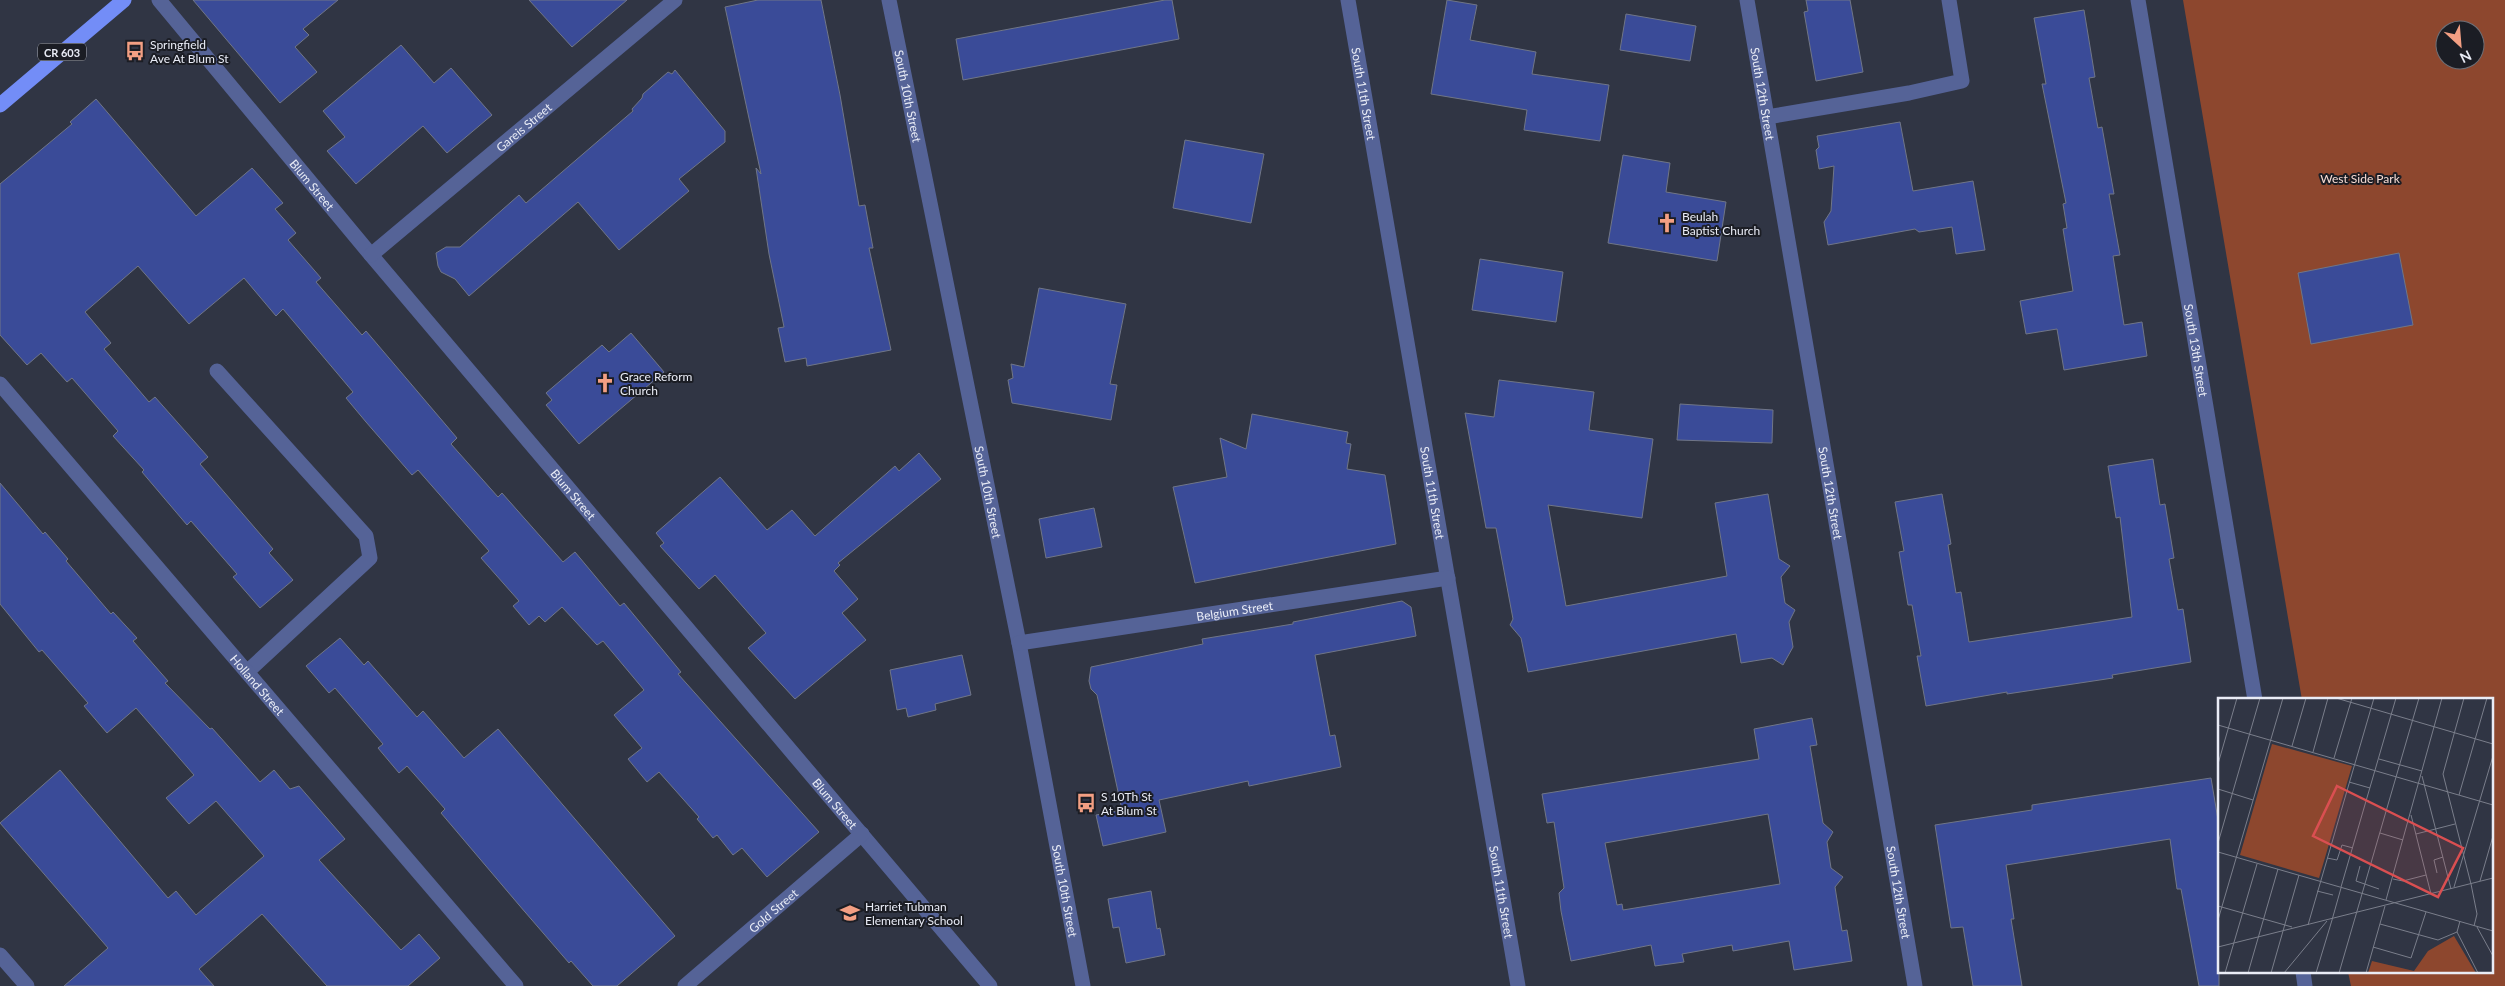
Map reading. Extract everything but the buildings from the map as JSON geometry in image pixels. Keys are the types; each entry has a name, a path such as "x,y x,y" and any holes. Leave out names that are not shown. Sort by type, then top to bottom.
{"main road":[{"name":"CR 603","path":"0,105 124,0"}],"street":[{"name":"Blum Street","path":"159,0 371,255 990,986"},
{"name":"Gareis Street","path":"371,255 675,0"},
{"name":"South 10th Street","path":"889,0 1019,643 1083,986"},
{"name":"South 11th Street","path":"1348,0 1518,986"},
{"name":"South 12th Street","path":"1747,0 1915,986"},
{"path":"1768,117 1910,93 1962,81 1949,0"},
{"name":"South 13th Street","path":"2138,0 2255,698"},
{"path":"217,371 366,536 370,558 247,672"},
{"name":"Holland Street","path":"0,384 516,986"},
{"name":"Belgium Street","path":"1019,643 1448,578"},
{"name":"Gold Street","path":"685,986 862,834"},
{"path":"0,955 27,986"}],"green space":[{"name":"West Side Park","path":"2183,0 2505,0 2505,986 2351,986 2348,974 2492,974 2492,698 2302,698"}],"place":[{"name":"Springfield Ave At Blum St","path":"135,51"},
{"name":"Beulah Baptist Church","path":"1667,223"},
{"name":"Grace Reform Church","path":"605,383"},
{"name":"S 10Th St At Blum St","path":"1086,803"},
{"name":"Harriet Tubman Elementary School","path":"850,913"}]}
